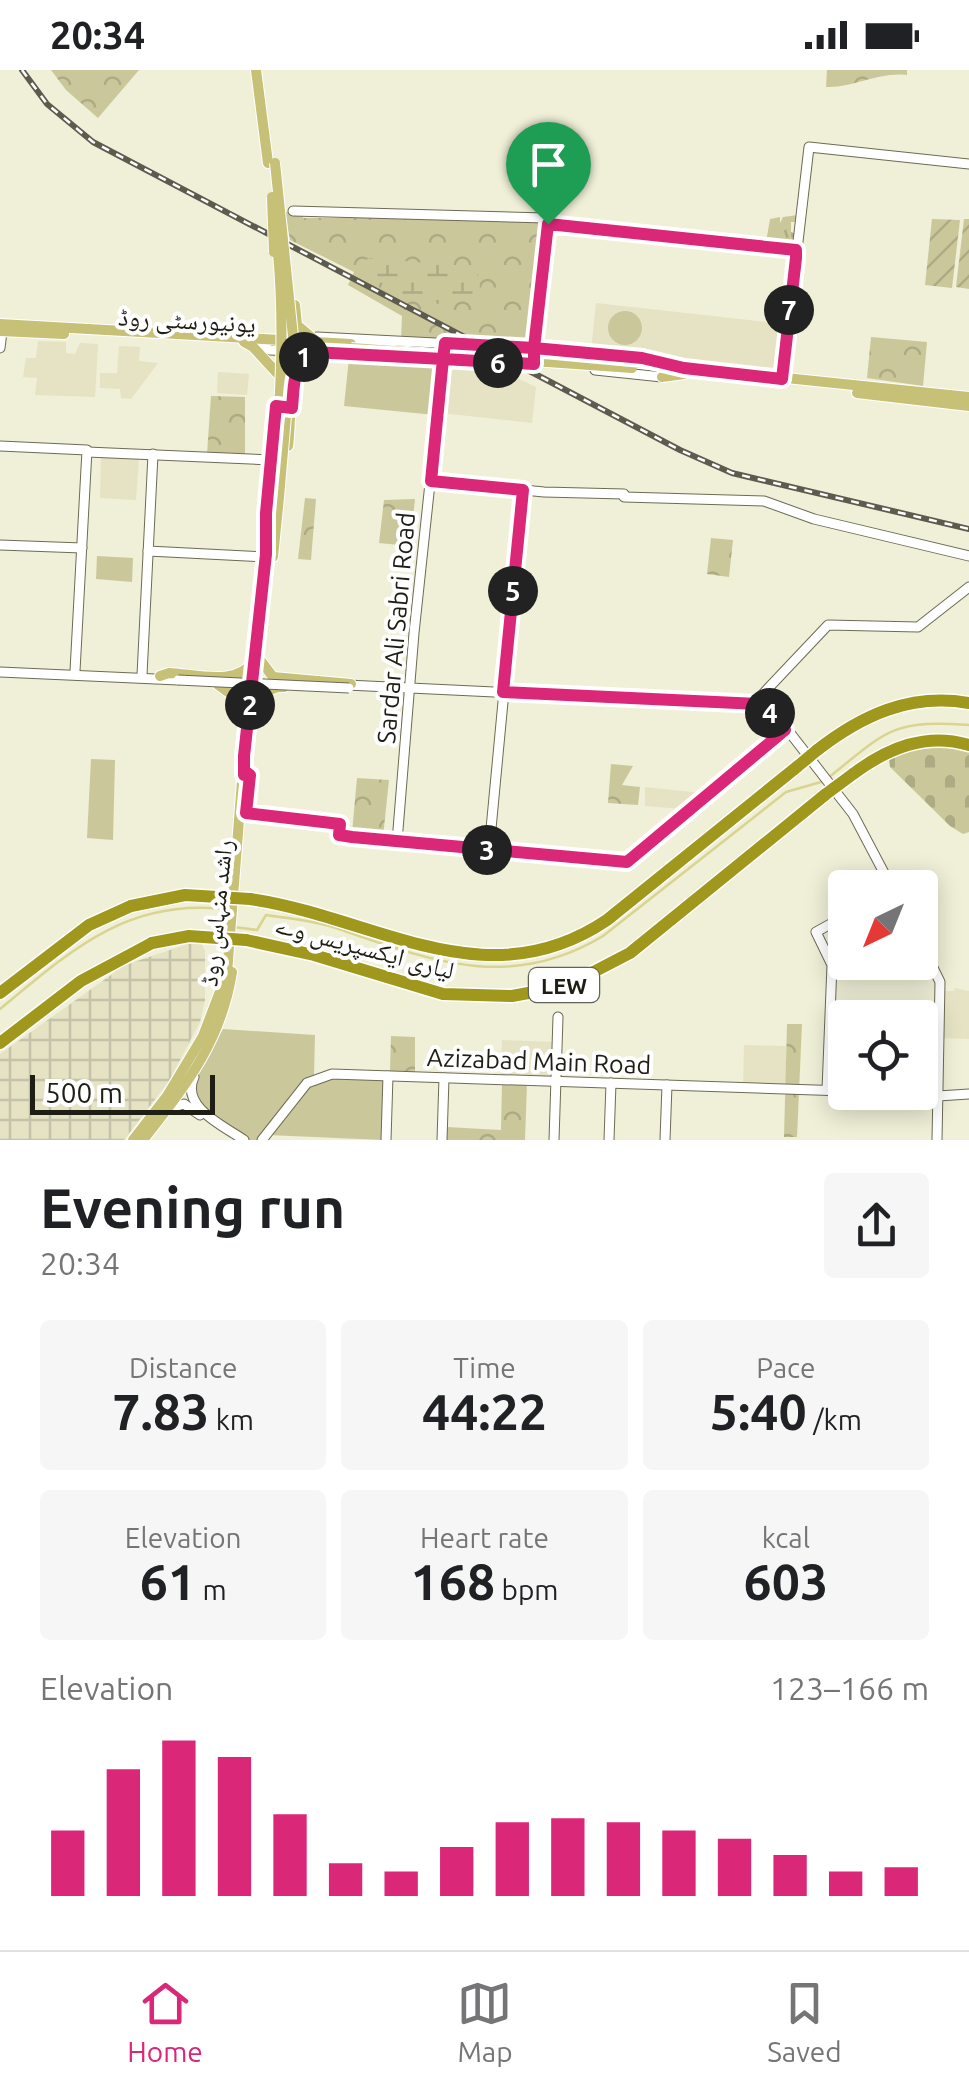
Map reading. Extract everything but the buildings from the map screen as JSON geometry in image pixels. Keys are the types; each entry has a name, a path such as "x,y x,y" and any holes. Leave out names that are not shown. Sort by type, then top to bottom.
{"highway":[{"name":"لیاری ایکسپریس وے","path":"0,993 89,925 130,906 170,896 216,895 285,904 454,954 502,957 550,948 580,937 607,920 855,723 911,702 969,703"},
{"name":"لیاری ایکسپریس وے","path":"0,1043 61,994 105,966 152,943 190,936 246,940 314,954 444,994 512,996 580,980 630,953 873,759 923,741 969,746"}],"main road":[{"name":"راشد منہاس روڈ","path":"258,658 266,556 293,336 272,202 272,163 260,70"},
{"path":"272,202 280,326 290,334 298,324"},
{"path":"272,202 287,238 298,324 309,343 297,369"},
{"path":"276,373 252,342 275,334 280,326"},
{"name":"یونیورسٹی روڈ","path":"1,329 351,346"},
{"name":"یونیورسٹی روڈ","path":"252,342 632,365 969,406"},
{"path":"266,556 276,373 283,355 294,358 297,369 281,515 276,526"},
{"path":"662,377 684,371"},
{"name":"یونیورسٹی روڈ","path":"684,371 969,397"},
{"path":"276,406 292,408"},
{"name":"راشد منہاس روڈ","path":"143,1140 198,1066 224,1015 234,941 252,711 276,526 275,497"},
{"path":"258,658 274,676 350,687 275,687 265,693 252,711 217,684 171,683 169,673 238,676 258,658"},
{"name":"راشد منہاس روڈ","path":"238,893 246,776"},
{"name":"راشد منہاس روڈ","path":"133,1140 166,1096 202,1036 227,973 234,941"},
{"path":"212,1040 221,1013 220,1008 214,1010"}],"street":[{"path":"782,379 809,148 969,164"},
{"path":"272,202 293,211 546,220 796,250"},
{"path":"534,364 546,220"},
{"path":"0,348 1,329"},
{"path":"252,342 270,350 309,343 445,343 534,348 642,358 684,371"},
{"path":"309,343 443,359 662,377"},
{"name":"Sardar Ali Sabri Road","path":"397,842 445,343"},
{"path":"0,446 272,460"},
{"path":"76,671 87,452"},
{"path":"142,675 153,454"},
{"path":"431,481 624,496 764,500 820,520 969,556"},
{"path":"490,850 523,490"},
{"path":"0,544 82,548"},
{"path":"148,551 266,556"},
{"path":"760,707 832,628 918,629 969,590"},
{"path":"806,756 760,707 760,697 828,625 918,629"},
{"path":"0,670 170,678"},
{"path":"0,670 760,707 772,714 828,786 879,870"},
{"path":"246,813 340,824 339,835 627,862 785,730"},
{"path":"828,786 853,814 881,870"},
{"path":"828,925 816,932 828,957"},
{"path":"938,978 938,1057"},
{"path":"827,1090 831,980"},
{"path":"554,1140 558,1018"},
{"path":"198,1066 190,1085 194,1102 244,1140"},
{"name":"Azizabad Main Road","path":"262,1140 296,1093 318,1077 332,1074 827,1090"},
{"path":"386,1140 388,1076"},
{"path":"442,1140 444,1078"},
{"path":"609,1140 611,1084"},
{"path":"665,1140 667,1085"},
{"path":"938,1094 969,1094"},
{"path":"166,1110 184,1104 234,1140"},
{"path":"934,1140 936,1110"}],"shaded area":[{"path":"596,303 784,324 779,370 591,350"},
{"path":"38,341 66,342 66,353 75,354 80,343 98,344 95,397 35,395 37,378 23,377 26,358 36,358"},
{"path":"119,346 140,347 139,361 158,363 131,399 121,398 120,389 100,388 100,373 117,373"},
{"path":"446,363 494,367 536,387 532,423 441,413"},
{"path":"218,372 249,374 247,395 217,393"},
{"path":"101,456 139,458 136,500 100,498"},
{"path":"645,787 701,793 682,809 645,806"},
{"path":"200,940 205,951 205,1000 200,1022 169,1081 124,1140 0,1140 0,1054 125,965"},
{"path":"944,991 969,991 969,1039 942,1038"},
{"path":"502,1040 555,1042 554,1077 501,1076"},
{"path":"744,1045 786,1046 786,1089 743,1088"}],"green space":[{"path":"51,70 139,70 98,118 66,90"},
{"path":"827,70 907,70 907,75 826,87"},
{"path":"285,212 303,212 303,218 546,218 534,348 401,340 402,316 348,285 354,272 290,240"},
{"path":"798,215 797,222 791,222 791,232 796,234 795,247 766,242 770,219 780,217 780,223 783,217"},
{"path":"932,219 960,220 952,288 925,285"},
{"path":"964,219 969,219 969,289 956,287"},
{"path":"371,258 469,267 478,274 480,287 472,296 459,298 451,294 439,304 408,298 357,272"},
{"path":"625,311 637,316 642,328 637,340 625,345 613,340 608,328 613,316"},
{"path":"871,337 927,342 923,386 867,378"},
{"path":"349,358 441,364 435,415 344,406"},
{"path":"211,396 245,397 245,455 207,454"},
{"path":"305,498 316,499 311,560 298,559"},
{"path":"415,499 410,546 379,543 384,500"},
{"path":"711,538 733,540 729,577 707,574"},
{"path":"97,556 133,558 132,582 96,579"},
{"path":"936,743 969,750 969,832 963,834 890,767 889,759"},
{"path":"91,759 115,760 113,840 87,838"},
{"path":"611,764 633,766 622,785 640,787 638,805 608,803"},
{"path":"357,778 389,780 383,837 352,833"},
{"path":"787,1024 802,1024 797,1137 784,1137"},
{"path":"223,1029 315,1035 314,1076 292,1093 259,1140 246,1140 202,1108 192,1085"},
{"path":"391,1036 415,1037 415,1072 390,1071"},
{"path":"340,1076 385,1080 383,1140 268,1135 314,1080"},
{"path":"502,1082 527,1083 525,1140 445,1140 447,1127 501,1130"}],"waterway":[{"path":"828,778 891,732 922,724 969,725"},
{"path":"234,927 257,930 266,915 324,924 409,952 473,966 537,963 603,936 786,792 821,782"},
{"path":"0,1009 75,950 128,921 188,908 222,909 221,925 226,926"}],"railway":[{"path":"22,70 47,104 93,142 680,450 732,473 969,529"}],"route":[{"path":"548,224 534,348 445,343 443,359 313,352 298,366 292,408 276,406 266,554 244,756 244,775 250,775 246,813 340,824 339,835 352,837 624,863 785,730 758,704 503,692 523,490 431,481 443,359 534,364 534,348 642,358 684,368 782,379 796,258 796,250 548,224"}]}
